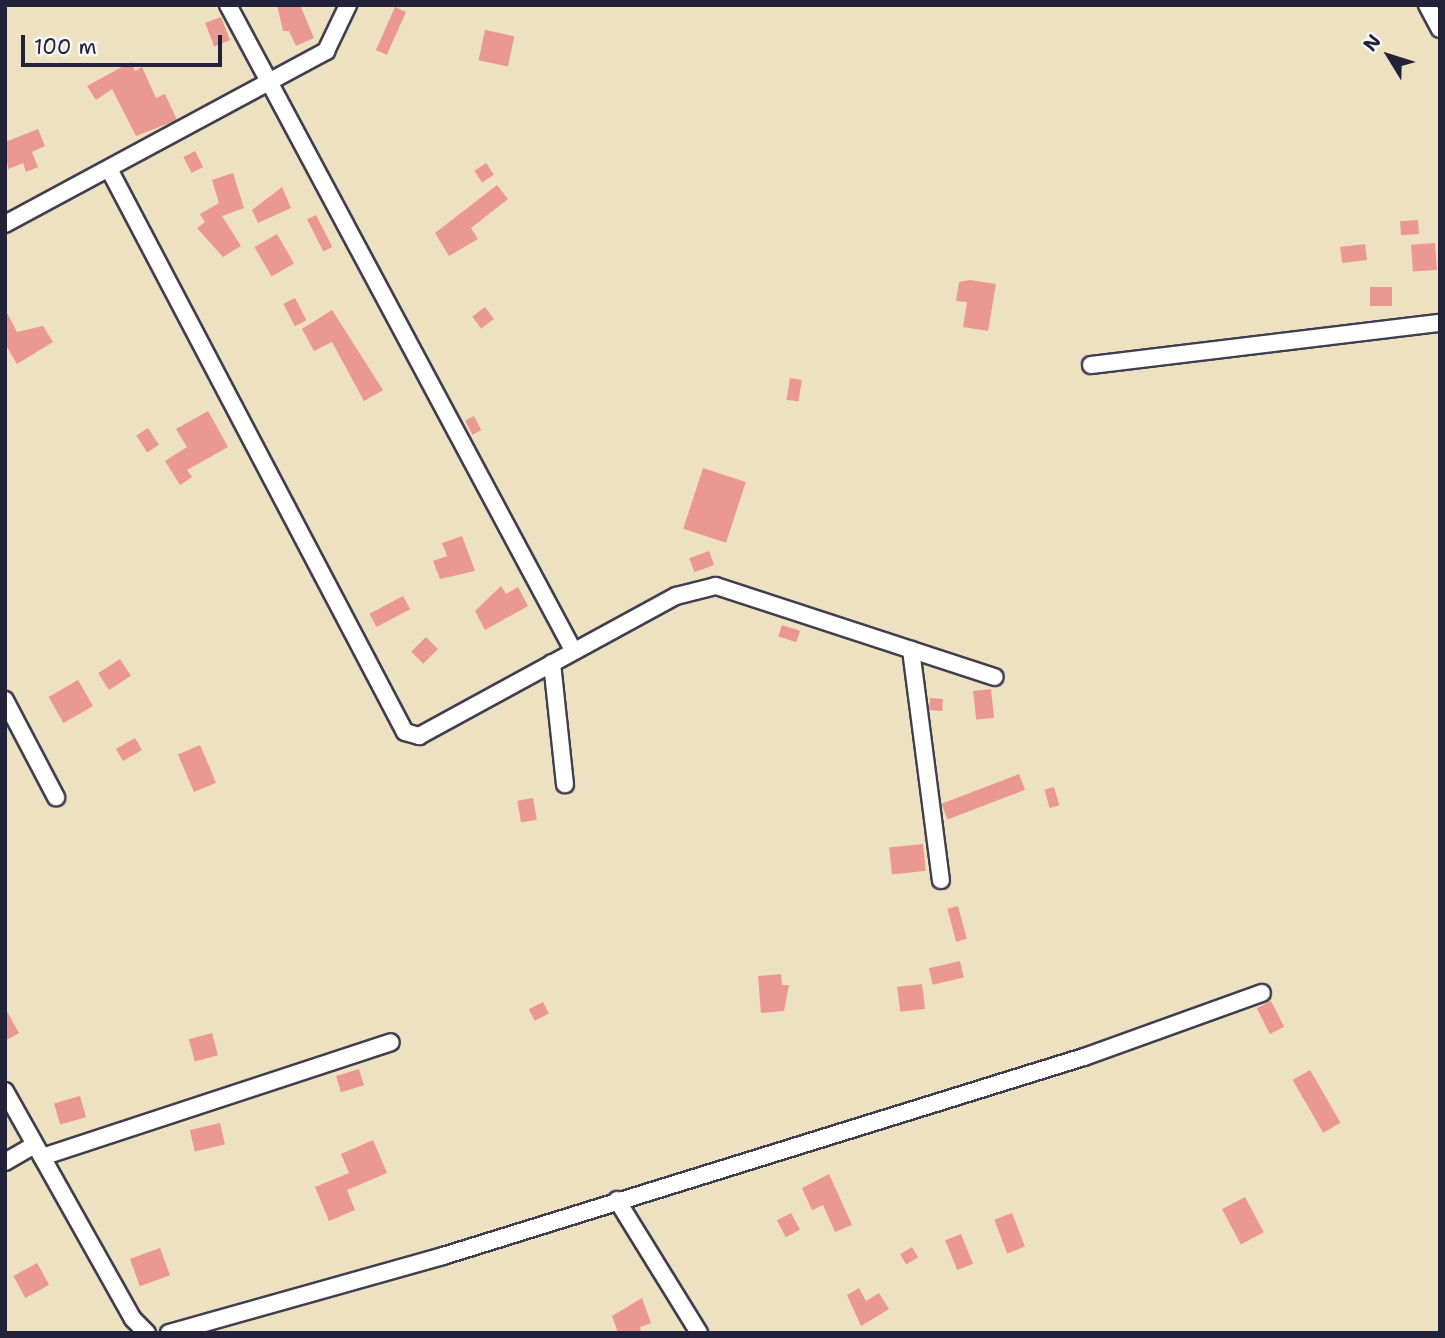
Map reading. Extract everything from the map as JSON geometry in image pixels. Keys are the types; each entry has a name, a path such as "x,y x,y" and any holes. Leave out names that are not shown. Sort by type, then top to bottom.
{"street":[{"path":"228,5 266,83 573,650"},
{"path":"5,224 333,44 348,5"},
{"path":"1427,5 1440,29"},
{"path":"108,169 400,727 419,736 676,596 716,586 995,677"},
{"path":"1091,365 1440,323"},
{"path":"911,650 941,880"},
{"path":"552,663 565,783"},
{"path":"5,701 57,797"},
{"path":"169,1333 1084,1057 1262,993"},
{"path":"5,1162 391,1042"},
{"path":"5,1091 133,1320 147,1333"},
{"path":"617,1200 699,1333"}],"building":[{"path":"277,5 300,5 314,38 296,46 289,31 283,31"},
{"path":"395,7 406,12 387,55 376,50"},
{"path":"221,17 230,40 214,46 205,23"},
{"path":"485,30 514,36 508,67 479,60"},
{"path":"131,62 135,71 142,67 156,98 165,94 177,120 136,136 112,89 96,100 87,86"},
{"path":"38,129 45,146 32,152 38,167 26,172 23,163 8,169 5,142"},
{"path":"195,151 203,167 192,173 183,157"},
{"path":"486,163 494,175 482,182 474,171"},
{"path":"233,173 244,208 222,216 241,246 223,257 197,228 205,222 200,214 219,203 212,180"},
{"path":"497,185 508,199 471,228 478,239 449,256 435,233"},
{"path":"282,187 291,208 258,223 252,210"},
{"path":"316,215 332,247 323,252 307,220"},
{"path":"1418,220 1419,234 1401,235 1400,221"},
{"path":"277,234 294,263 271,276 254,247"},
{"path":"1435,243 1437,270 1413,272 1411,245"},
{"path":"1365,244 1367,260 1342,263 1340,247"},
{"path":"970,280 996,284 988,331 963,327 967,302 956,301 959,282"},
{"path":"1370,287 1392,287 1392,306 1370,306"},
{"path":"295,298 306,320 295,326 283,304"},
{"path":"485,307 494,319 481,329 472,317"},
{"path":"5,309 17,332 43,326 53,342 17,364 5,344"},
{"path":"332,310 383,390 364,401 332,342 314,351 302,329"},
{"path":"790,378 802,380 798,402 787,400"},
{"path":"208,411 228,447 187,470 192,477 180,485 165,461 187,447 176,429"},
{"path":"474,416 481,430 472,435 465,421"},
{"path":"148,428 159,445 147,452 136,436"},
{"path":"703,468 746,482 726,543 683,529"},
{"path":"462,536 475,571 440,579 433,561 447,556 442,543"},
{"path":"709,551 714,565 694,572 689,558"},
{"path":"501,586 506,594 518,587 528,606 485,630 475,611"},
{"path":"403,596 410,609 376,627 369,614"},
{"path":"782,625 800,631 796,642 778,636"},
{"path":"426,637 438,649 423,664 411,652"},
{"path":"120,659 131,676 109,690 98,673"},
{"path":"78,680 93,706 64,723 49,697"},
{"path":"991,689 994,718 976,720 973,691"},
{"path":"930,698 943,699 942,711 929,710"},
{"path":"135,738 142,750 123,761 116,749"},
{"path":"200,745 216,783 194,792 178,754"},
{"path":"1019,774 1025,790 948,820 942,804"},
{"path":"1054,787 1059,805 1050,808 1044,790"},
{"path":"533,798 537,820 521,822 517,801"},
{"path":"923,844 926,871 892,874 889,848"},
{"path":"958,906 967,939 956,942 947,909"},
{"path":"960,961 964,978 933,985 929,968"},
{"path":"781,974 782,985 789,985 784,1011 761,1013 758,976"},
{"path":"922,984 925,1009 900,1012 897,987"},
{"path":"1271,1001 1284,1027 1270,1034 1257,1008"},
{"path":"543,1002 549,1014 535,1021 529,1009"},
{"path":"5,1008 19,1033 5,1041"},
{"path":"212,1033 218,1055 195,1061 189,1039"},
{"path":"359,1069 364,1085 341,1092 336,1076"},
{"path":"1310,1070 1340,1123 1323,1133 1293,1080"},
{"path":"80,1096 86,1117 60,1125 54,1103"},
{"path":"220,1123 225,1144 195,1151 190,1130"},
{"path":"373,1140 387,1173 347,1190 355,1210 329,1221 315,1187 349,1173 341,1154"},
{"path":"829,1174 852,1225 835,1232 823,1205 812,1210 802,1188"},
{"path":"1245,1197 1264,1232 1241,1245 1222,1209"},
{"path":"791,1213 800,1230 786,1237 777,1221"},
{"path":"1012,1213 1025,1247 1007,1253 994,1220"},
{"path":"961,1234 973,1264 957,1270 945,1240"},
{"path":"912,1247 918,1257 906,1264 900,1254"},
{"path":"160,1248 170,1275 140,1286 130,1259"},
{"path":"37,1263 49,1285 26,1298 13,1276"},
{"path":"859,1288 866,1301 879,1293 889,1309 861,1326 847,1295"},
{"path":"642,1298 651,1323 640,1327 641,1333 618,1333 612,1316"}]}
